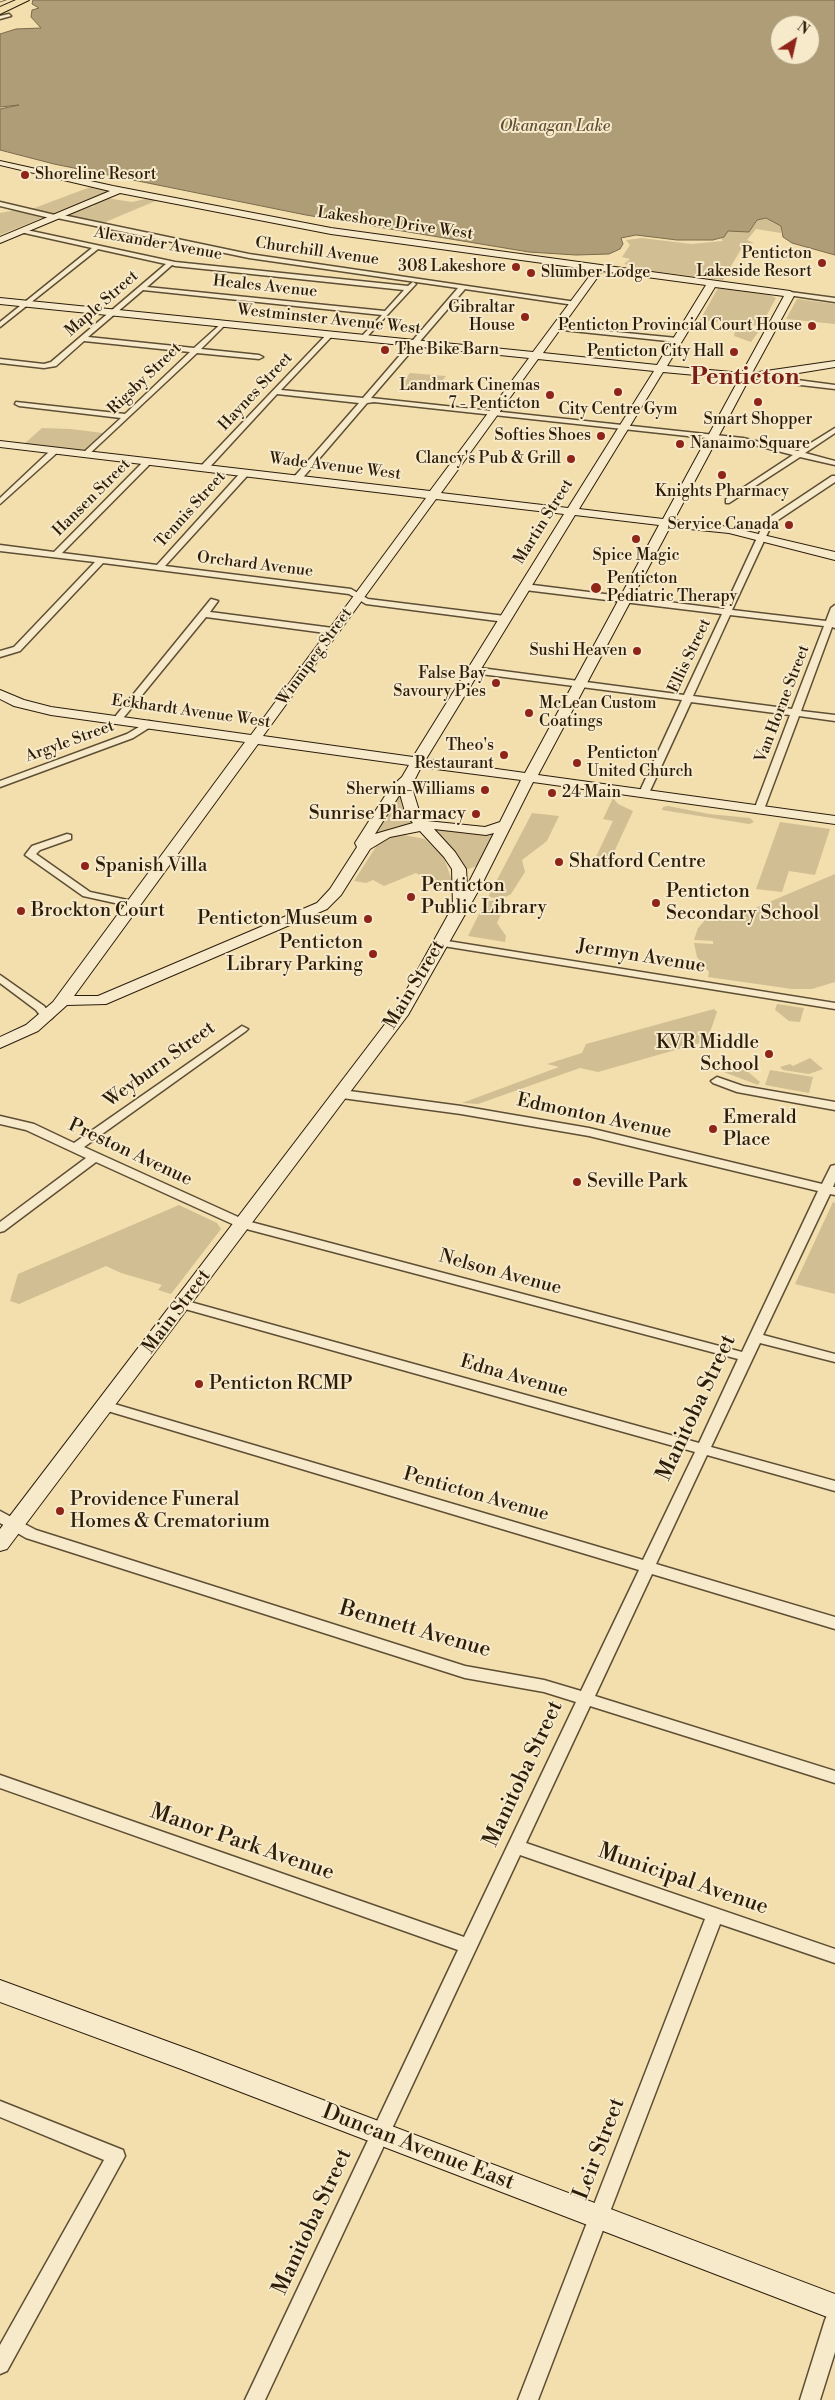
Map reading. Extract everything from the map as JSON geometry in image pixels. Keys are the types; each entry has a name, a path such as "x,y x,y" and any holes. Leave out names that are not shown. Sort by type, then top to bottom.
{"highway":[{"path":"3,12 17,0"},
{"path":"3,12 24,0"}],"main road":[{"name":"Lakeshore Drive West","path":"0,162 119,190 326,230 790,294"},
{"path":"1,239 119,190"},
{"name":"Winnipeg Street","path":"0,1043 20,1035 47,1017 61,1003 600,268"},
{"name":"Martin Street","path":"460,907 459,869 450,855 421,826 413,815 407,802 408,779 473,670 712,284"},
{"name":"Main Street","path":"0,1544 7,1521 106,1406 402,1012 460,907 474,886 529,777 790,294"},
{"name":"Westminster Avenue West","path":"0,301 659,369 773,374"},
{"path":"773,374 835,364"},
{"name":"Wade Avenue West","path":"0,444 729,530 762,536 835,556"},
{"name":"Eckhardt Avenue West","path":"0,694 34,708 835,820"},
{"name":"Martin Street","path":"61,1003 100,1001 322,906 336,892 364,846 362,843 397,788 408,779"},
{"path":"364,846 385,834 421,826 437,825 486,831 506,825"},
{"name":"Duncan Avenue East","path":"0,1991 380,2133 835,2307"}],"street":[{"path":"0,18 3,12"},
{"name":"Churchill Avenue","path":"0,204 249,256 574,303"},
{"path":"0,212 15,208"},
{"name":"Alexander Avenue","path":"22,231 171,263 409,288"},
{"path":"0,325 98,247"},
{"name":"Maple Street","path":"0,361 51,365 171,263"},
{"path":"364,338 417,280"},
{"path":"297,479 463,287"},
{"name":"Heales Avenue","path":"141,288 387,313"},
{"path":"790,294 835,300"},
{"name":"Rigsby Street","path":"87,454 223,324"},
{"path":"556,328 676,340"},
{"name":"Haynes Street","path":"204,468 329,335"},
{"path":"83,339 259,357"},
{"path":"773,374 795,382 835,387"},
{"path":"275,392 712,436 758,442 835,463"},
{"path":"19,404 126,416"},
{"path":"729,501 835,430"},
{"path":"0,502 55,451"},
{"name":"Hansen Street","path":"56,555 148,462"},
{"name":"Tennis Street","path":"159,568 245,473"},
{"name":"Ellis Street","path":"644,793 762,536 772,520 835,478"},
{"name":"Orchard Avenue","path":"0,548 351,592 366,601 505,619"},
{"path":"0,654 19,647 101,561"},
{"path":"525,587 832,624"},
{"path":"117,720 214,601"},
{"name":"Van Horne Street","path":"759,810 832,624 835,608"},
{"path":"204,614 333,631"},
{"path":"473,670 835,718"},
{"name":"Argyle Street","path":"0,784 130,736 149,724"},
{"path":"67,837 36,848 30,855 87,894 132,904"},
{"name":"Jermyn Avenue","path":"441,943 835,1006"},
{"path":"0,978 42,1010 47,1017"},
{"path":"26,999 61,1003"},
{"name":"Weyburn Street","path":"75,1148 242,1029"},
{"path":"717,1081 741,1089 835,1106"},
{"name":"Edmonton Avenue","path":"342,1094 461,1110 589,1132 830,1190"},
{"name":"Preston Avenue","path":"0,1120 30,1127 215,1213 243,1224"},
{"path":"0,1228 95,1158"},
{"name":"Manitoba Street","path":"255,2400 746,1357 830,1190 835,1169"},
{"name":"Nelson Avenue","path":"243,1224 746,1357"},
{"name":"Edna Avenue","path":"183,1304 835,1486"},
{"path":"756,1338 835,1358"},
{"name":"Penticton Avenue","path":"106,1406 835,1622"},
{"name":"Bennett Avenue","path":"7,1521 31,1534 465,1672 515,1680 586,1698 835,1777"},
{"name":"Manor Park Avenue","path":"0,1781 469,1946"},
{"name":"Municipal Avenue","path":"516,1847 835,1956"},
{"name":"Leir Street","path":"528,2400 715,1915"},
{"path":"0,2109 116,2156 0,2364"},
{"path":"810,2400 835,2320"}],"shaded area":[{"path":"93,186 110,191 55,214 29,210"},
{"path":"106,198 132,202 150,198 158,200 103,223 67,216 88,206 95,207 90,205"},
{"path":"16,210 42,218 0,235 0,213"},
{"path":"762,218 772,220 781,226 781,233 756,229 747,240 754,243 744,244 723,280 636,269 634,266 624,264 630,259 622,257 630,245 626,240 642,238 691,244 723,241 721,239 726,231 750,231 757,220"},
{"path":"718,288 770,295 776,298 761,326 700,320"},
{"path":"797,299 835,304 835,324 786,319"},
{"path":"727,328 759,331 751,342 734,336 735,331 726,330"},
{"path":"410,373 446,376 435,389 399,386"},
{"path":"42,428 103,433 84,451 24,444"},
{"path":"400,792 402,806 412,822 371,839"},
{"path":"613,798 618,804 633,811 609,863 594,861 613,821 603,819"},
{"path":"668,806 709,814 750,818 754,822 749,824 662,810 663,807"},
{"path":"532,813 559,816 547,841 522,860 525,872 511,894 502,899 488,897"},
{"path":"780,822 830,829 815,875 789,871 782,892 756,889"},
{"path":"430,827 494,833 477,866 465,870"},
{"path":"404,835 425,839 444,858 452,881 450,893 416,873 384,886 373,880 366,883 354,881 379,842 391,836"},
{"path":"835,874 835,982 812,989 792,989 708,977 709,972 697,957 694,943 713,944 713,941 694,940 698,928 707,918 720,910 734,917"},
{"path":"486,900 501,902 502,904 503,910 497,923 506,936 505,942 468,936"},
{"path":"777,1004 804,1008 800,1022 789,1021 775,1010"},
{"path":"714,1009 717,1012 707,1041 598,1072 580,1068 478,1104 462,1103 559,1067 547,1064 582,1053 586,1044"},
{"path":"810,1058 823,1069 809,1074 783,1070 780,1067 790,1064 793,1066"},
{"path":"734,1060 760,1082 758,1085 721,1071 721,1068 731,1069"},
{"path":"770,1070 813,1077 809,1093 765,1085"},
{"path":"833,1202 835,1203 835,1294 795,1284"},
{"path":"179,1205 217,1223 221,1229 171,1294 158,1290 162,1285 121,1273 106,1266 19,1304 10,1301 18,1274"}],"water":[{"name":"Okanagan Lake","path":"33,0 835,0 835,255 792,243 783,237 781,226 766,218 757,220 749,232 728,231 724,237 713,240 677,240 636,235 621,238 623,244 620,249 609,254 576,255 529,252 306,215 54,164 0,150 0,109 19,105 0,107 0,34 16,29 41,28 31,17 32,10 39,8 32,4"}],"waterway":[{"path":"0,2 6,0"}],"place":[{"name":"Shoreline Resort","path":"25,175"},
{"name":"Penticton Lakeside Resort","path":"822,263"},
{"name":"308 Lakeshore","path":"516,267"},
{"name":"Slumber Lodge","path":"531,273"},
{"name":"Gibraltar House","path":"525,317"},
{"name":"Penticton Provincial Court House","path":"812,326"},
{"name":"The Bike Barn","path":"385,350"},
{"name":"Penticton City Hall","path":"734,352"},
{"name":"City Centre Gym","path":"618,392"},
{"name":"Landmark Cinemas 7 - Penticton","path":"550,395"},
{"name":"Smart Shopper","path":"758,402"},
{"name":"Softies Shoes","path":"601,436"},
{"name":"Nanaimo Square","path":"680,444"},
{"name":"Clancy's Pub & Grill","path":"571,459"},
{"name":"Knights Pharmacy","path":"722,475"},
{"name":"Service Canada","path":"789,525"},
{"name":"Spice Magic","path":"636,539"},
{"name":"Penticton Pediatric Therapy","path":"596,588"},
{"name":"Sushi Heaven","path":"637,651"},
{"name":"False Bay Savoury Pies","path":"496,683"},
{"name":"McLean Custom Coatings","path":"529,713"},
{"name":"Theo's Restaurant","path":"504,755"},
{"name":"Penticton United Church","path":"577,763"},
{"name":"Sherwin-Williams","path":"485,790"},
{"name":"24 Main","path":"552,793"},
{"name":"Sunrise Pharmacy","path":"476,814"},
{"name":"Shatford Centre","path":"559,862"},
{"name":"Spanish Villa","path":"85,866"},
{"name":"Penticton Public Library","path":"411,897"},
{"name":"Penticton Secondary School","path":"656,903"},
{"name":"Brockton Court","path":"21,911"},
{"name":"Penticton Museum","path":"368,919"},
{"name":"Penticton Library Parking","path":"373,954"},
{"name":"KVR Middle School","path":"769,1054"},
{"name":"Emerald Place","path":"713,1129"},
{"name":"Seville Park","path":"577,1182"},
{"name":"Penticton RCMP","path":"199,1384"},
{"name":"Providence Funeral Homes & Crematorium","path":"60,1511"}],"district":[{"name":"Penticton","path":"745,378"}]}
